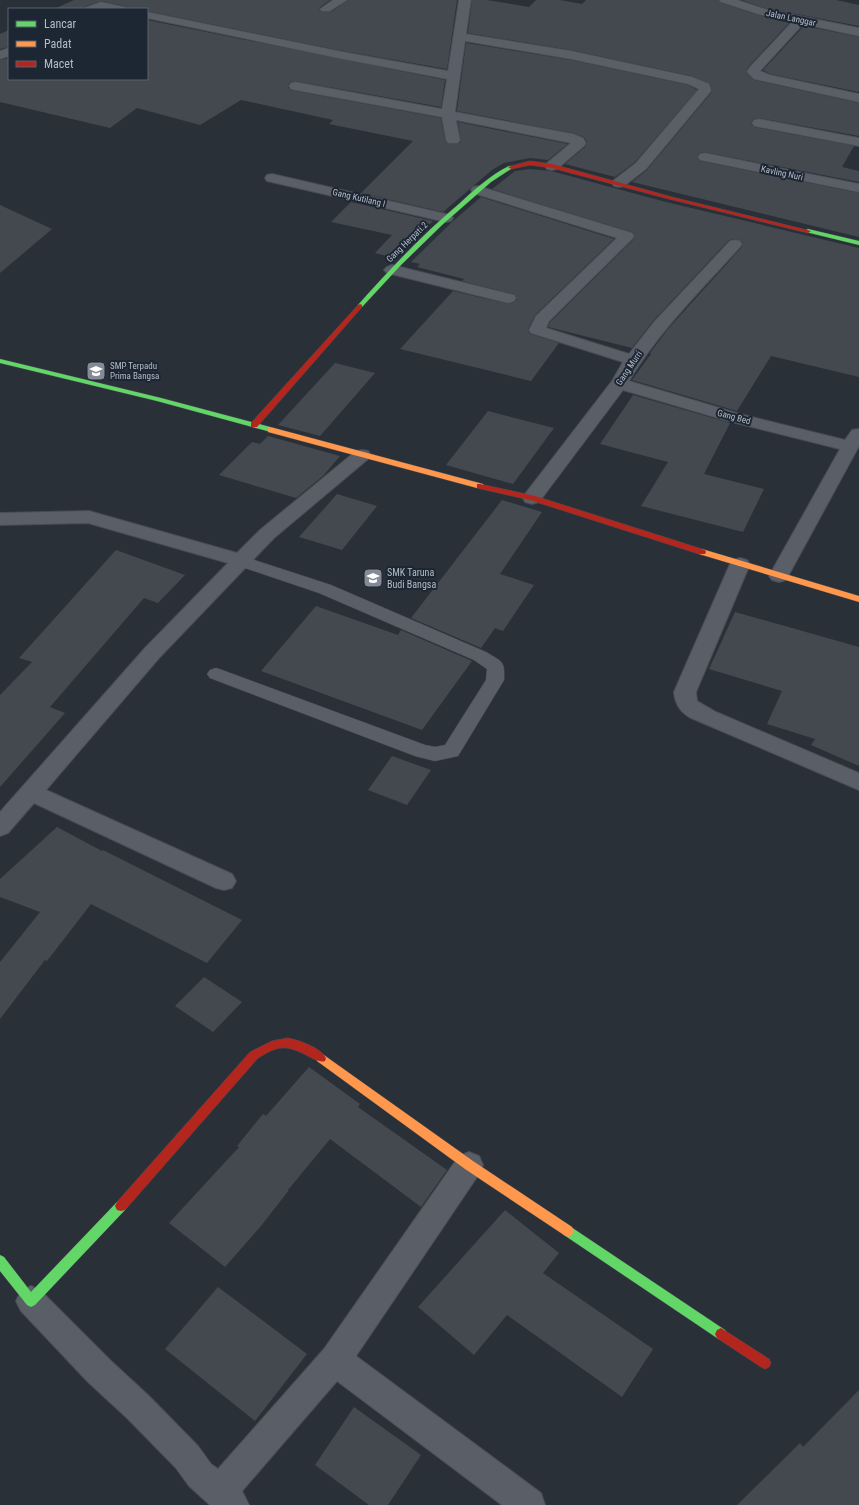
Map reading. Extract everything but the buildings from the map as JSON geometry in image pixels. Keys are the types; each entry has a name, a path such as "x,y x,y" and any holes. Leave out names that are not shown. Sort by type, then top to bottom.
{"street":[{"path":"326,9 341,0"},
{"path":"453,140 448,114 465,0"},
{"name":"Jalan Langgar","path":"725,0 762,12 853,31"},
{"path":"762,12 773,4"},
{"path":"93,8 100,5 115,8"},
{"path":"148,15 284,45 380,64 454,76"},
{"path":"800,20 756,66 753,72 758,76 770,79 859,98"},
{"path":"853,31 859,20"},
{"path":"459,36 571,55 692,81 705,87 706,91 641,166 619,183"},
{"path":"295,86 573,138 578,141 579,144 552,166"},
{"path":"758,123 859,142"},
{"name":"Kavling Nuri","path":"705,157 859,188"},
{"name":"Gang Herpati.2","path":"254,425 392,270 446,218 478,190 498,174 510,167 530,163 552,166 671,198 859,243"},
{"name":"Gang Kutilang I","path":"272,178 446,218"},
{"path":"478,190 627,236 542,320 537,330 633,360"},
{"name":"Gang Murri","path":"532,498 619,383 633,360 660,325 735,244"},
{"path":"392,270 508,298"},
{"path":"0,360 159,399 448,478 532,498 740,564 859,599"},
{"name":"Gang Bed","path":"619,383 680,403 795,433 856,439"},
{"path":"779,576 856,439"},
{"path":"0,828 152,653 267,534 362,455"},
{"path":"2,520 89,517 242,561"},
{"path":"740,564 685,692 685,701 690,708 708,717 859,782"},
{"path":"30,792 224,882"},
{"path":"31,1301 116,1212 254,1055 272,1043 288,1042 308,1049 470,1165 765,1362"},
{"path":"0,1261 31,1301 98,1371 138,1407 182,1452 200,1475 227,1498 335,1360 470,1165"},
{"path":"335,1360 529,1505"}],"lane":[{"path":"216,674 422,751 434,754 451,751 495,680 496,667 480,656 325,589 242,561"}],"traffic: fast":[{"path":"360,306 399,263 440,223 489,181 511,167"},
{"path":"808,231 859,243"},
{"path":"0,361 159,399 271,430"},
{"path":"0,1261 31,1301 121,1206"},
{"path":"568,1231 721,1334"}],"traffic: slow":[{"path":"271,430 480,486"},
{"path":"702,552 859,599"},
{"path":"321,1058 469,1165 568,1231"}],"traffic: jam":[{"path":"511,167 530,163 552,166 671,198 808,231"},
{"path":"254,425 360,306"},
{"path":"480,486 532,498 702,552"},
{"path":"121,1206 254,1055 272,1045 288,1043 303,1047 321,1058"},
{"path":"721,1334 765,1363"}],"place":[{"name":"SMP Terpadu Prima Bangsa","path":"96,371"},
{"name":"SMK Taruna Budi Bangsa","path":"373,578"}]}
